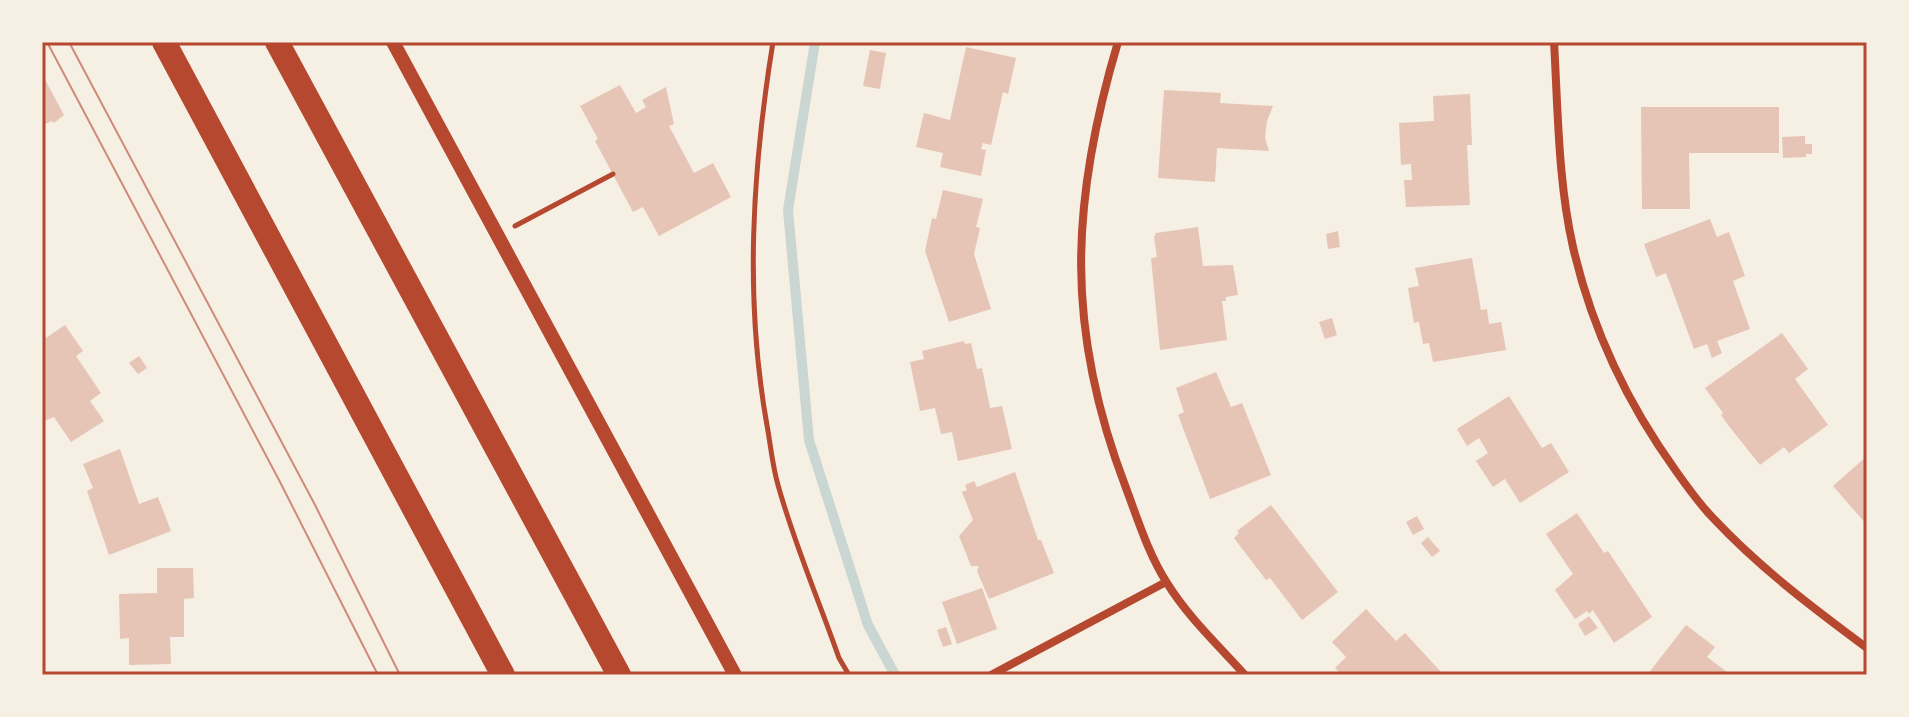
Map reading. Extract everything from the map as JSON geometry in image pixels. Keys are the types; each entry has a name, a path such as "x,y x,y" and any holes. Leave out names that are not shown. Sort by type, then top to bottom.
{"highway":[{"path":"164,42 503,675"},
{"path":"277,42 619,675"}],"street":[{"path":"393,42 735,675"},
{"path":"1118,42 1101,97 1083,206 1080,274 1084,328 1093,383 1111,448 1152,556 1191,617 1245,675"},
{"path":"1554,42 1560,150 1573,245 1591,313 1618,378 1647,430 1713,519 1769,572 1867,648"},
{"path":"991,675 1166,582"}],"path":[{"path":"773,42 760,121 754,192 753,277 758,378 777,484 839,658 849,675"},
{"path":"497,235 613,174"}],"building":[{"path":"966,47 1016,58 1008,94 1003,92 991,145 983,143 981,149 986,150 981,176 940,167 943,153 916,147 924,113 950,120"},
{"path":"870,50 886,53 880,89 863,86"},
{"path":"42,74 64,115 54,123 45,124 42,118"},
{"path":"620,85 636,113 646,107 642,100 666,87 674,124 669,126 694,173 713,163 731,197 659,236 643,207 633,212 580,106"},
{"path":"1164,90 1221,93 1220,103 1273,106 1265,138 1269,151 1217,148 1215,182 1158,178"},
{"path":"1470,94 1472,145 1467,145 1470,205 1406,207 1404,180 1412,180 1411,164 1401,165 1399,123 1434,121 1433,96"},
{"path":"1641,107 1779,107 1779,153 1689,153 1690,209 1642,209"},
{"path":"1805,136 1805,144 1812,144 1812,154 1783,158 1782,137"},
{"path":"943,190 983,199 974,254 991,309 949,322 925,251 932,218 936,219"},
{"path":"1710,219 1717,237 1729,232 1745,276 1733,281 1750,329 1717,341 1722,353 1712,358 1707,344 1694,349 1666,273 1656,277 1644,244"},
{"path":"1198,227 1203,266 1233,265 1238,295 1222,301 1227,340 1160,350 1151,258 1157,257 1154,237 1156,233"},
{"path":"1338,231 1340,247 1328,249 1326,234"},
{"path":"1472,258 1481,310 1487,309 1489,324 1501,322 1506,350 1433,362 1429,343 1423,344 1419,322 1414,323 1408,288 1419,286 1415,268"},
{"path":"1332,318 1337,335 1325,339 1319,322"},
{"path":"65,325 83,351 76,356 101,393 90,401 104,421 71,442 54,417 42,422 42,330 46,338"},
{"path":"1782,333 1808,369 1795,379 1828,425 1789,453 1784,447 1760,465 1728,425 1705,388"},
{"path":"964,341 965,344 971,343 977,369 982,368 990,408 1002,406 1012,449 958,461 952,432 941,434 935,408 920,411 910,362 924,359 922,351"},
{"path":"139,356 147,368 138,374 129,363"},
{"path":"1216,372 1231,407 1242,403 1271,475 1210,499 1178,415 1184,412 1176,388"},
{"path":"1509,396 1542,448 1551,443 1569,472 1520,503 1505,479 1493,487 1476,461 1488,453 1479,438 1467,446 1457,429"},
{"path":"120,449 139,504 158,497 171,531 109,555 87,491 93,488 83,464"},
{"path":"1867,456 1867,525 1833,486"},
{"path":"1015,472 1038,540 1041,540 1054,573 989,599 977,571 979,566 971,566 959,536 973,520 962,492 967,490 965,485 974,481 977,487"},
{"path":"1271,505 1338,592 1302,620 1234,538 1239,533 1237,531"},
{"path":"1577,513 1604,553 1608,551 1652,617 1614,643 1593,610 1575,619 1555,590 1573,574 1546,534"},
{"path":"1417,516 1424,529 1413,535 1406,522"},
{"path":"1428,537 1440,551 1432,557 1421,543"},
{"path":"157,568 193,568 194,598 184,599 184,637 170,637 171,664 129,665 129,638 120,639 119,594 157,593"},
{"path":"982,588 997,629 957,644 942,602"},
{"path":"1366,609 1396,641 1405,633 1444,675 1342,675 1335,668 1346,657 1332,642"},
{"path":"1589,616 1598,628 1585,636 1578,624"},
{"path":"1686,625 1715,647 1707,657 1731,675 1647,675"},
{"path":"946,627 952,644 943,647 937,630"}],"waterway":[{"path":"815,42 788,210 809,440 868,625 895,675"}],"tram line":[{"path":"47,42 279,480 378,675"},
{"path":"69,42 314,503 400,675"}]}
